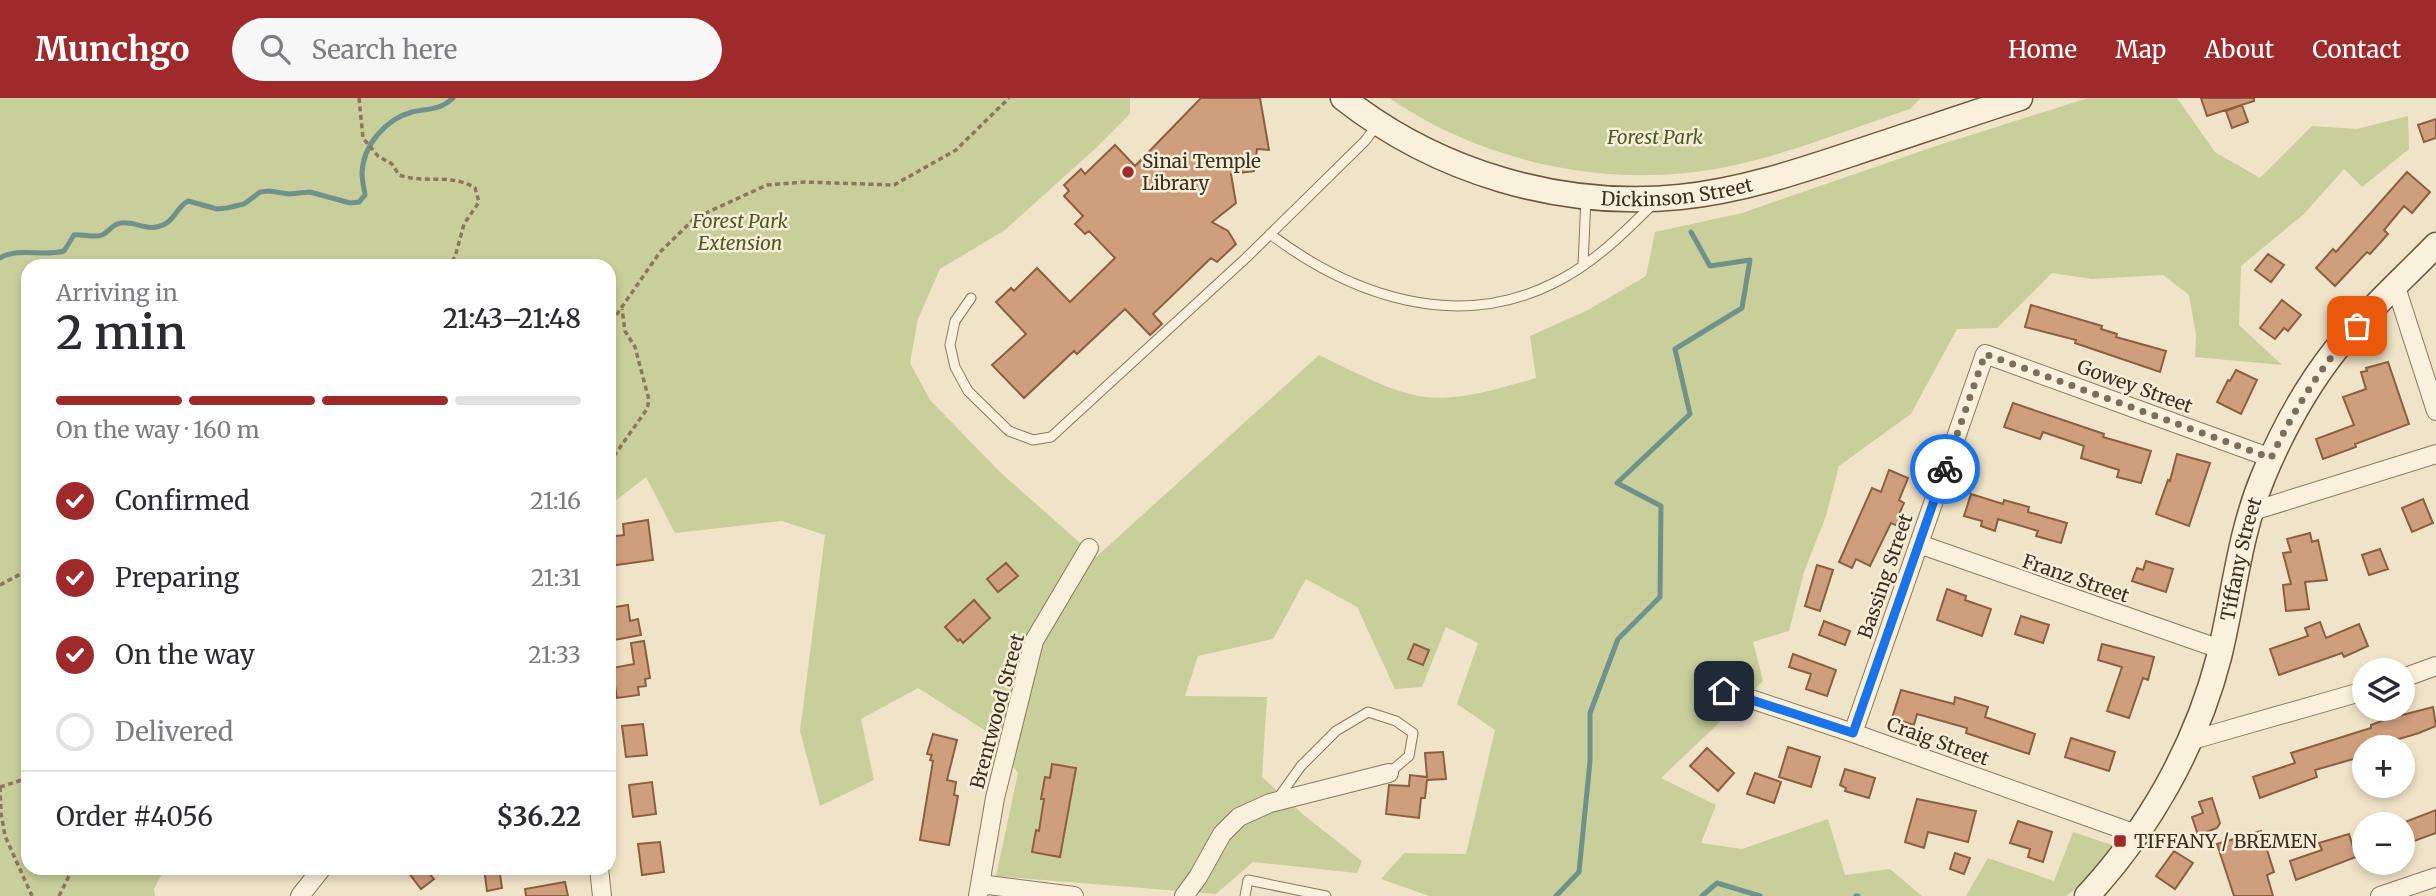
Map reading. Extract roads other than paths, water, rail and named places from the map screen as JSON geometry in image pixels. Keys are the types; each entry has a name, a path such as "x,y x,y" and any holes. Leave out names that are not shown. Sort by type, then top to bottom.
{"main road":[{"name":"Dickinson Street","path":"1343,98 1378,124 1439,156 1492,177 1535,189 1586,196 1657,199 1706,194 1799,171 2020,98"},
{"path":"1956,119 1976,98"},
{"name":"Tiffany Street","path":"2087,896 2136,834 2167,786 2189,741 2220,649 2250,512 2271,458 2301,401 2325,365 2357,326 2436,245"}],"street":[{"path":"2396,287 2436,411"},
{"name":"Gowey Street","path":"1985,354 2271,458"},
{"name":"Bassing Street","path":"1853,733 1985,354"},
{"path":"2250,512 2436,454"},
{"name":"Franz Street","path":"1919,544 2220,649"},
{"name":"Brentwood Street","path":"979,890 995,798 1034,640 1089,548"},
{"path":"2415,674 2436,666"},
{"name":"Craig Street","path":"1724,691 1853,733 2136,834"},
{"path":"2189,741 2352,694"},
{"path":"1184,896 1231,823 1257,807 1389,773"},
{"path":"300,896 316,875"},
{"path":"599,875 602,896"},
{"path":"2380,896 2436,877"},
{"path":"979,890 1074,896"}],"lane":[{"path":"971,298 955,321 950,345 955,367 968,391 1009,430 1033,440 1051,437 1270,234 1365,141 1378,124"},
{"path":"1583,266 1586,196"},
{"path":"1270,234 1339,278 1394,298 1453,307 1503,301 1554,283 1583,266 1632,225 1657,199"},
{"path":"1275,802 1301,766 1336,731 1368,712 1396,722 1413,733 1409,756 1389,773"},
{"path":"1245,896 1248,880 1326,896"}],"waterway":[{"path":"0,258 15,253 64,251 74,235 99,236 121,223 159,226 168,222 188,201 217,209 227,208 244,204 260,192 269,191 289,194 310,192 350,203 359,202 365,195 363,163 371,143 385,127 402,115 438,107 453,98"},
{"path":"1556,896 1579,872 1590,761 1590,713 1618,639 1660,597 1661,506 1617,483 1690,414 1675,349 1742,308 1750,260 1710,266 1691,232"},
{"path":"1702,896 1717,883 1760,896"}],"place":[{"name":"Sinai Temple Library","path":"1128,172"},
{"name":"TIFFANY / BREMEN","path":"2120,841"}],"park label":[{"name":"Forest Park","path":"1655,137"},
{"name":"Forest Park Extension","path":"740,232"}]}
